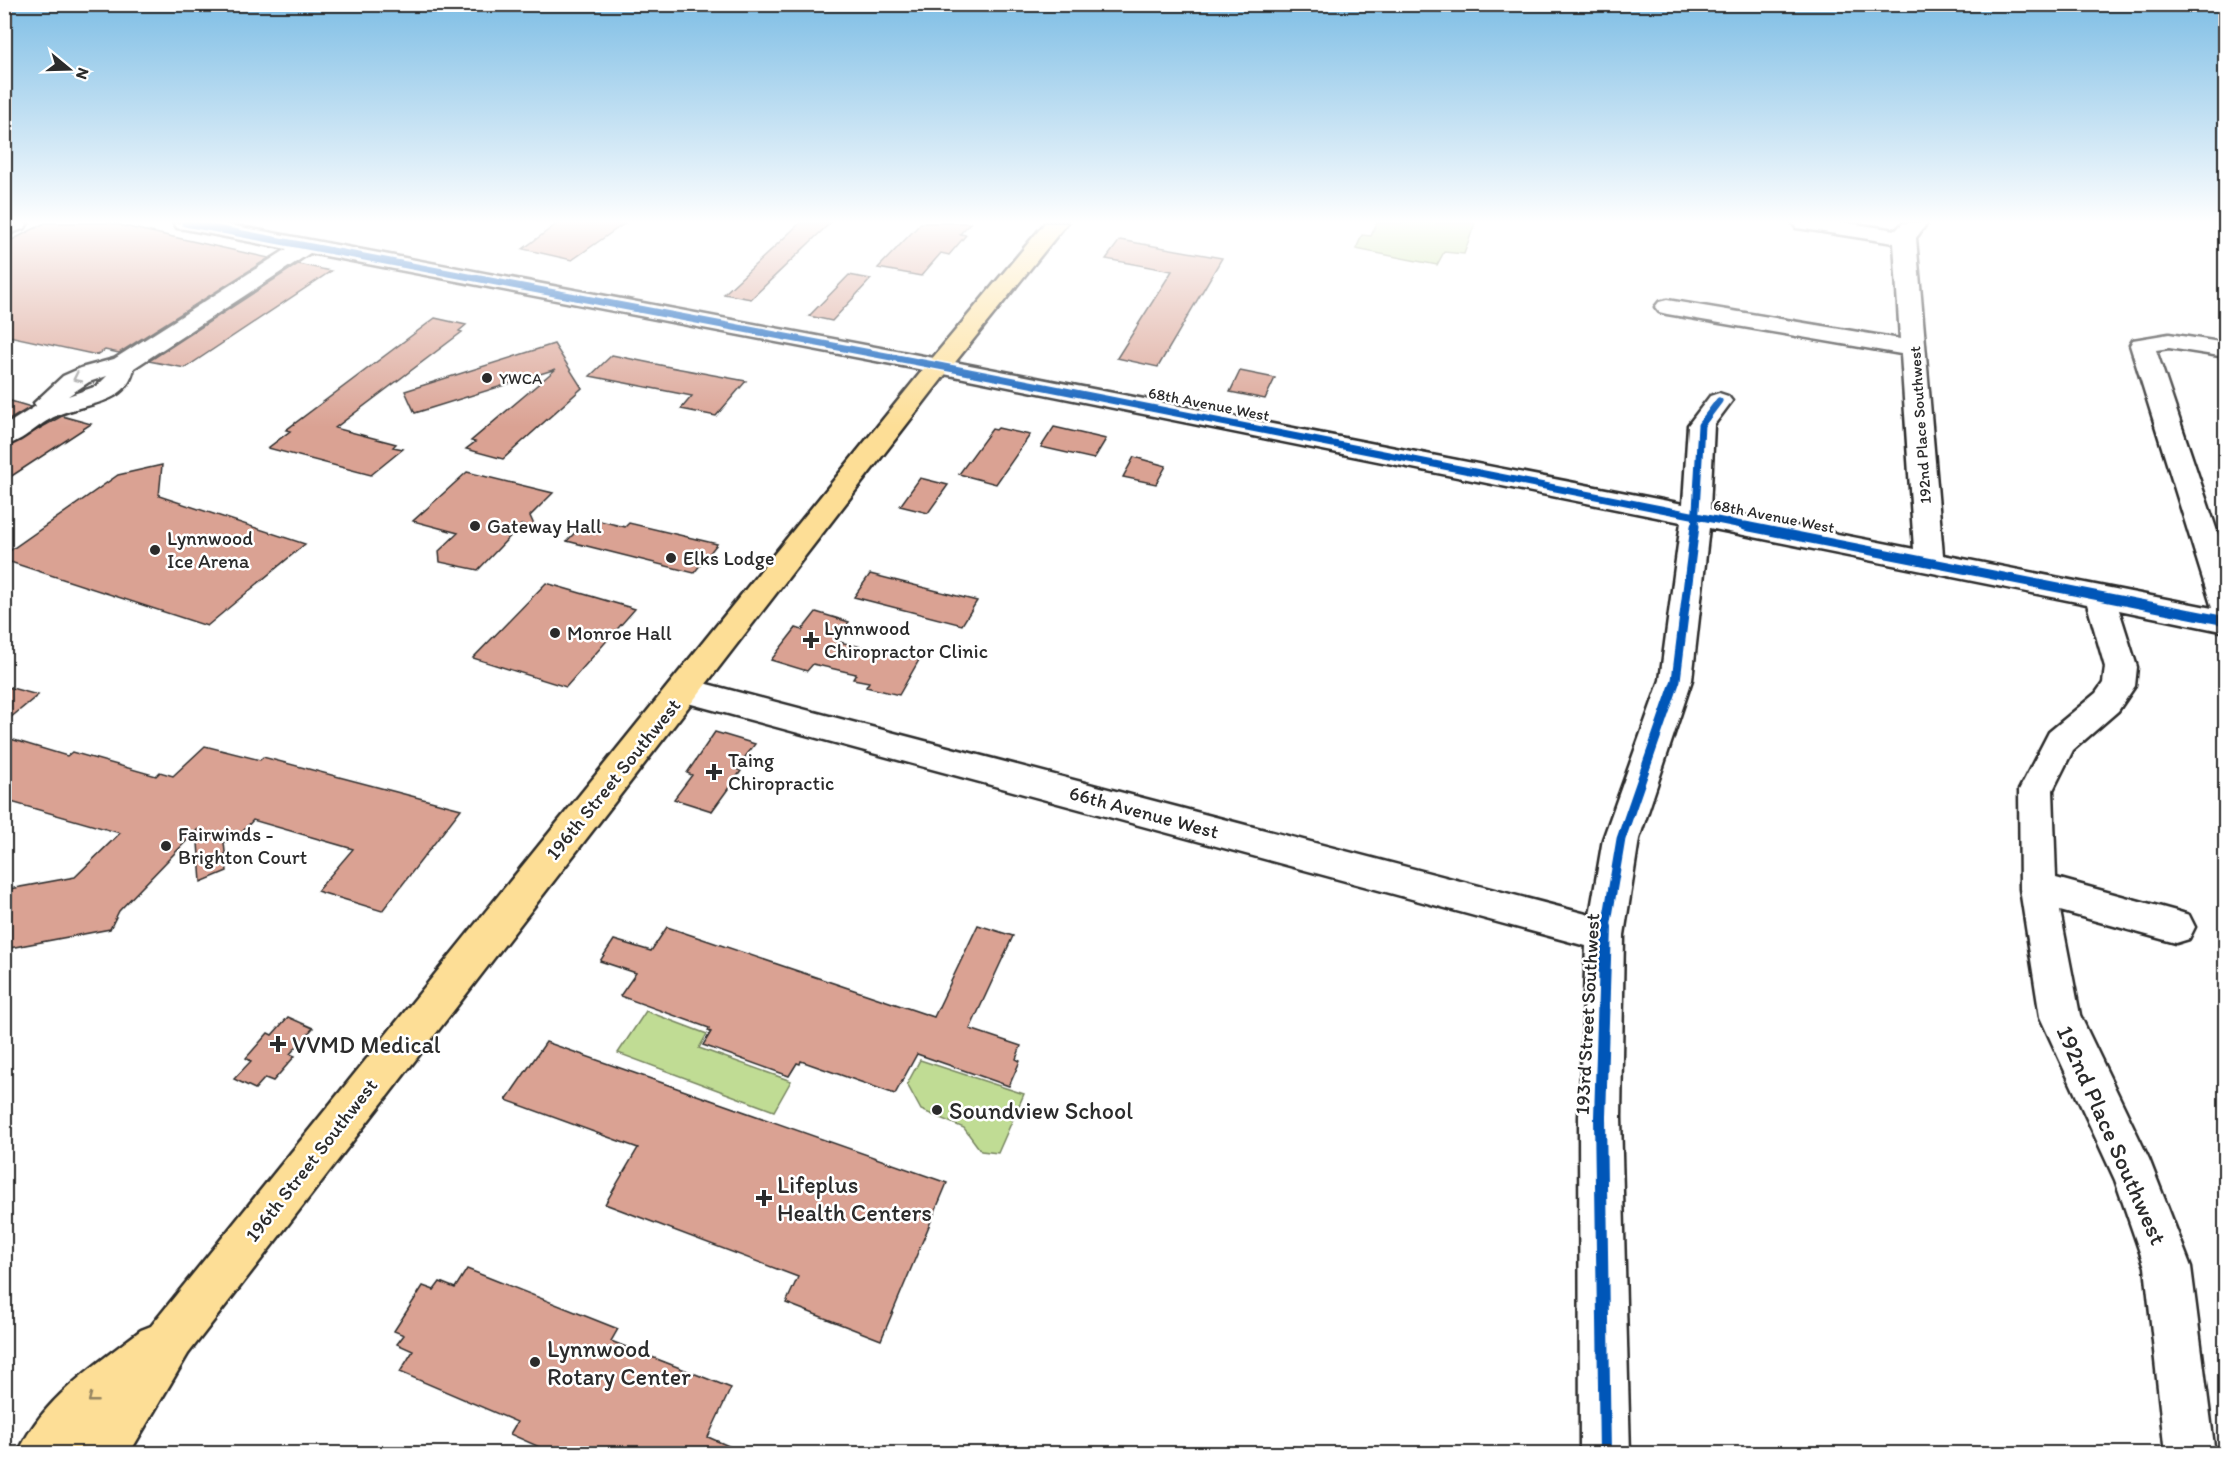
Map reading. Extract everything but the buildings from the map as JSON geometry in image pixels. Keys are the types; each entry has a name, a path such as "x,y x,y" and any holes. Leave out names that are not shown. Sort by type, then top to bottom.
{"main road":[{"name":"196th Street Southwest","path":"98,1454 119,1426 171,1337 1000,291"},
{"name":"196th Street Southwest","path":"43,1454 80,1408 171,1337"}],"street":[{"path":"4,438 52,408 84,402 109,390 122,375 122,365 236,291"},
{"name":"68th Avenue West","path":"544,291 939,366 2226,621"},
{"name":"192nd Place Southwest","path":"1912,291 1929,561"},
{"path":"1667,307 1914,349"},
{"path":"2226,350 2169,341 2142,345 2226,605"},
{"name":"193rd Street Southwest","path":"1605,1454 1600,1117 1605,935 1621,838 1676,681 1696,516 1701,424 1719,401"},
{"path":"2197,516 2226,522"},
{"name":"192nd Place Southwest","path":"2100,597 2121,667 2119,686 2107,702 2061,741 2036,790 2038,889 2060,1017 2134,1174 2168,1267 2190,1454"},
{"name":"66th Avenue West","path":"684,690 1605,935"},
{"path":"2038,889 2176,927"}],"green space":[{"path":"646,1011 707,1034 699,1048 791,1081 774,1111 618,1053"},
{"path":"920,1060 1024,1094 998,1153 981,1151 964,1128 921,1110 907,1084"}],"cycle path":[{"path":"544,291 939,366 2226,621"},
{"path":"1605,1454 1600,1117 1605,935 1621,839 1676,680 1696,516 1701,425 1719,401"}],"place":[{"name":"YWCA","path":"487,378"},
{"name":"Gateway Hall","path":"475,526"},
{"name":"Lynnwood Ice Arena","path":"155,550"},
{"name":"Elks Lodge","path":"671,558"},
{"name":"Monroe Hall","path":"555,633"},
{"name":"Lynnwood Chiropractor Clinic","path":"811,640"},
{"name":"Taing Chiropractic","path":"714,772"},
{"name":"Fairwinds - Brighton Court","path":"166,846"},
{"name":"VVMD Medical","path":"278,1044"},
{"name":"Soundview School","path":"937,1110"},
{"name":"Lifeplus Health Centers","path":"764,1198"},
{"name":"Lynnwood Rotary Center","path":"535,1362"}]}
